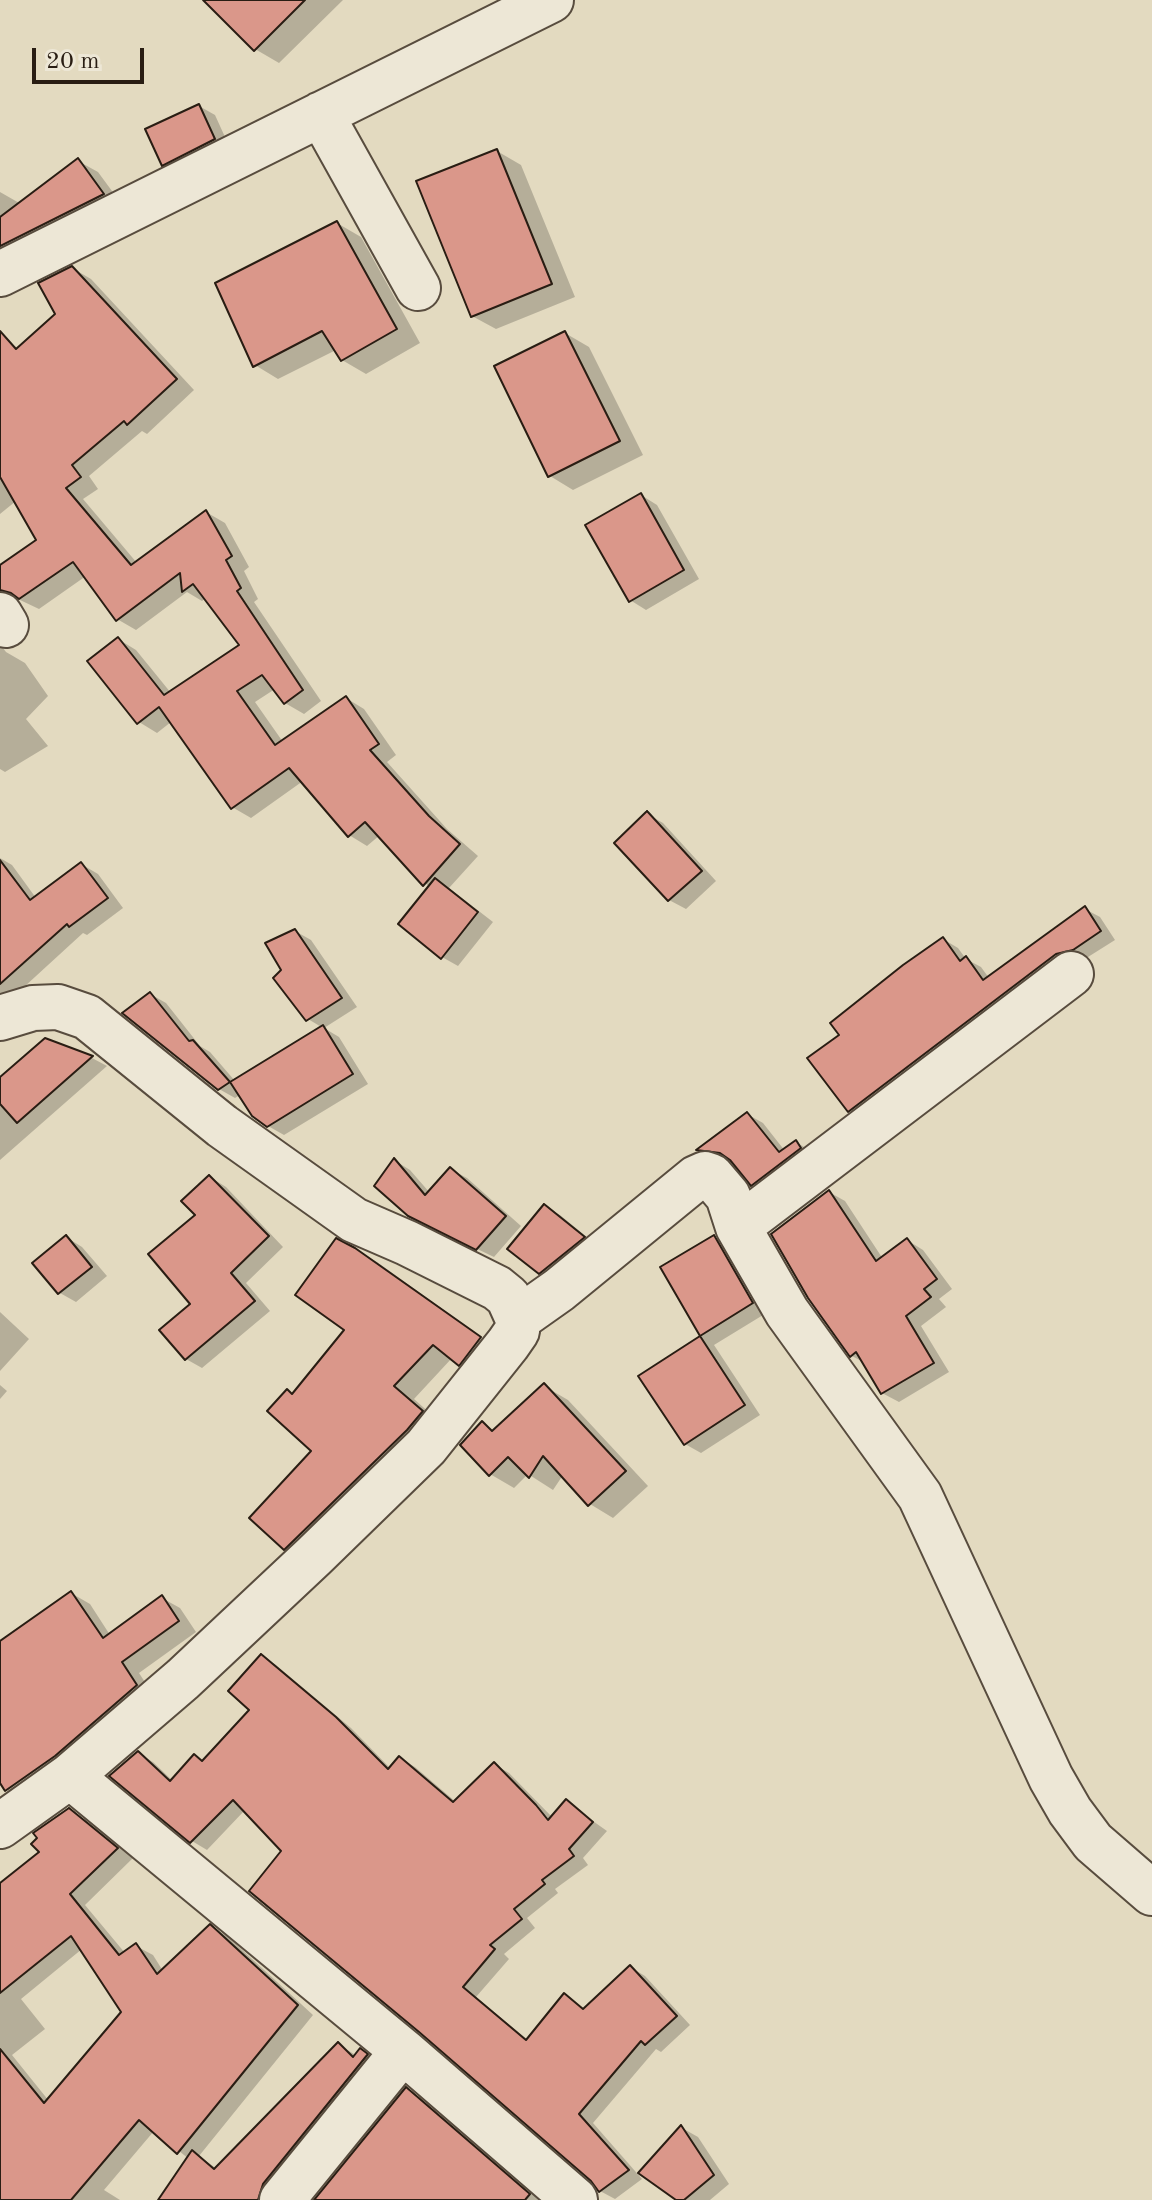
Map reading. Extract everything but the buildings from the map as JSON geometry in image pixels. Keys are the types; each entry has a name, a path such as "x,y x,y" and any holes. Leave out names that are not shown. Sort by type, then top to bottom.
{"street":[{"path":"0,274 551,0"},
{"path":"321,114 418,288"},
{"path":"738,1227 1071,974"},
{"path":"0,1018 33,1008 58,1007 87,1017 222,1126 354,1220 497,1288 508,1297 518,1319 517,1331 508,1344 426,1447 183,1679 70,1776 0,1826"},
{"path":"518,1319 559,1290 696,1178 705,1174 719,1184 728,1196 738,1227 787,1312 920,1496 1051,1778 1070,1811 1093,1842 1152,1893"},
{"path":"70,1776 403,2051 575,2200"},
{"path":"282,2200 403,2051"}]}
